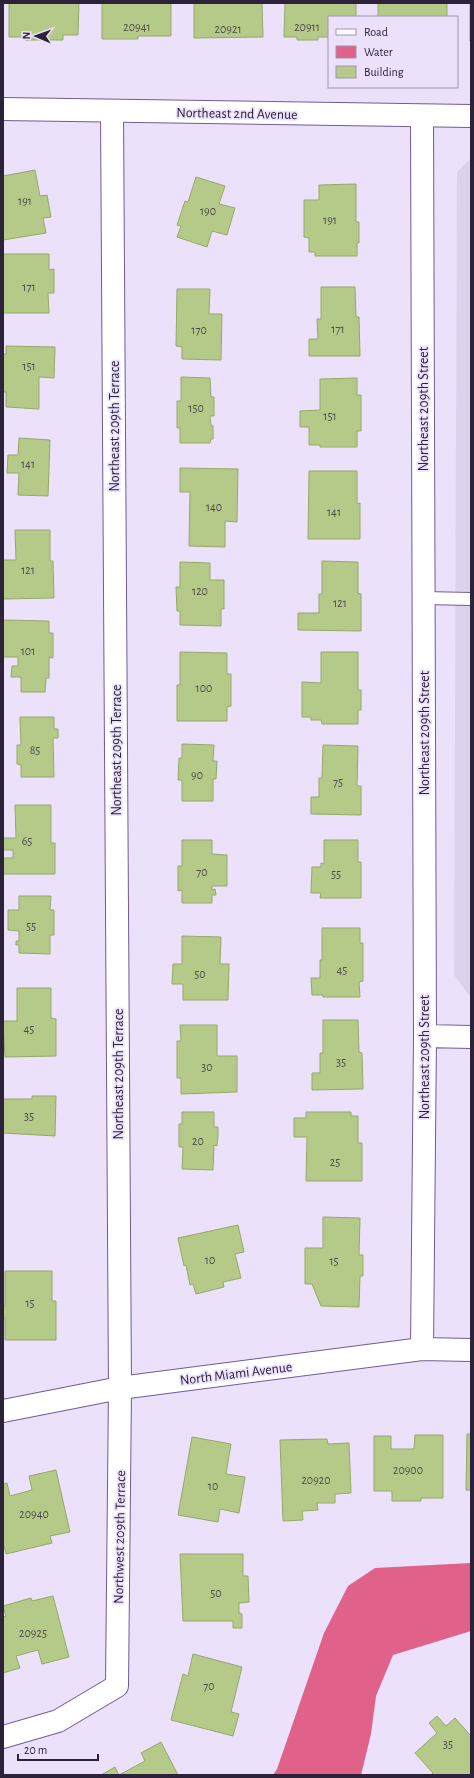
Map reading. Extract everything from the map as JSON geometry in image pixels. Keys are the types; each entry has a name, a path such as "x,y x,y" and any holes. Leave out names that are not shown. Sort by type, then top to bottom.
{"street":[{"name":"Northeast 2nd Avenue","path":"3,109 471,116"},
{"name":"Northeast 209th Terrace","path":"112,111 120,1388"},
{"name":"Northeast 209th Street","path":"422,116 425,1036 422,1349"},
{"path":"425,1036 471,1037"},
{"name":"North Miami Avenue","path":"3,1411 120,1388 422,1349 471,1350"},
{"name":"Northwest 209th Terrace","path":"3,1737 58,1721 117,1686 120,1388"}],"lane":[{"path":"424,598 471,599"}],"shaded area":[{"path":"471,158 471,998 454,975 457,172"}],"water":[{"path":"471,1563 471,1631 393,1655 376,1696 371,1734 361,1775 273,1775 277,1769 324,1633 348,1586 375,1568"}],"building":[{"path":"9,3 79,3 78,35 63,35 63,40 25,40 25,37 9,37"},
{"path":"102,3 171,3 171,36 138,36 138,39 102,39"},
{"path":"194,3 262,3 263,37 194,38"},
{"path":"285,3 356,3 356,16 328,16 328,37 318,37 318,40 297,40 297,37 284,37"},
{"path":"378,3 447,3 447,16 378,16"},
{"path":"471,3 471,41 470,41"},
{"path":"35,170 40,196 47,195 51,217 43,218 46,233 3,240 3,176"},
{"path":"196,177 225,186 219,204 235,208 227,235 212,231 207,247 177,237 181,226 177,225 185,201 188,202"},
{"path":"356,184 356,222 359,222 359,243 357,243 357,256 315,256 315,252 309,252 309,238 304,237 304,200 319,200 319,185"},
{"path":"3,254 49,254 49,270 54,269 54,293 48,293 49,313 3,313"},
{"path":"321,287 355,287 356,317 359,317 360,356 309,356 309,339 318,339 317,319 321,319"},
{"path":"177,289 210,289 209,314 222,314 221,360 182,359 182,347 176,346"},
{"path":"6,346 55,347 54,378 39,377 39,409 6,407 6,392 3,392 3,354 6,354"},
{"path":"181,377 210,378 211,397 214,397 214,416 210,416 211,425 213,426 213,439 211,439 210,443 180,443 180,428 177,428 177,401 181,401"},
{"path":"357,378 357,395 361,395 361,431 357,431 357,447 320,447 320,445 309,445 309,427 300,427 300,411 320,410 320,379"},
{"path":"19,438 50,440 48,496 18,495 19,473 7,473 8,455 18,455"},
{"path":"180,468 238,469 237,522 225,521 225,547 189,546 190,492 180,492"},
{"path":"309,471 357,471 357,504 360,503 360,539 308,539"},
{"path":"15,530 50,530 50,561 53,561 54,598 3,599 3,560 16,560"},
{"path":"322,561 358,562 358,593 361,594 361,631 298,630 298,613 319,613 319,594 322,594"},
{"path":"180,562 210,563 210,580 224,580 224,609 221,609 221,626 180,625 180,611 177,611 176,587 180,587"},
{"path":"3,620 49,621 49,633 53,633 53,658 49,657 49,678 46,678 45,692 21,692 21,677 11,677 12,666 18,666 18,657 3,657"},
{"path":"180,652 227,653 227,674 231,674 231,706 227,707 227,721 177,721 177,685 180,685"},
{"path":"321,652 358,652 358,690 361,690 361,710 358,710 358,724 322,724 321,720 311,720 311,717 302,717 302,682 321,683"},
{"path":"20,717 54,717 54,729 58,729 58,738 53,738 54,777 21,777 21,765 17,764 17,745 21,745"},
{"path":"182,744 214,745 213,761 217,761 216,779 213,779 213,801 182,801 182,780 178,780 179,758 182,758"},
{"path":"323,745 358,746 357,786 361,786 361,815 311,814 311,797 319,797 319,778 322,778"},
{"path":"15,805 51,805 51,843 55,843 55,874 3,874 3,858 13,858 13,850 3,850 3,838 16,838"},
{"path":"182,840 212,840 212,854 227,855 227,886 212,886 212,890 215,889 216,895 212,895 212,903 182,903 182,890 178,891 178,866 182,866"},
{"path":"324,840 358,840 358,862 361,862 361,898 320,898 321,893 311,893 312,867 321,867 321,863 324,864"},
{"path":"19,896 51,896 50,910 54,910 54,935 50,935 50,954 19,953 19,945 16,945 16,941 19,941 19,931 8,930 8,910 19,910"},
{"path":"322,928 360,928 360,943 363,943 363,981 359,982 360,997 323,997 323,995 312,995 311,978 320,978 320,960 322,960"},
{"path":"182,936 221,937 220,964 229,964 228,1000 183,1000 183,984 172,984 173,964 182,964"},
{"path":"17,988 51,988 51,1018 56,1019 56,1056 5,1057 3,1021 17,1021"},
{"path":"323,1020 358,1020 359,1052 362,1053 363,1089 312,1090 312,1073 320,1073 320,1053 323,1053"},
{"path":"180,1025 217,1025 217,1056 237,1056 237,1092 181,1094 181,1078 177,1078 177,1041 181,1041"},
{"path":"32,1096 56,1096 55,1136 3,1133 3,1099 32,1099"},
{"path":"182,1112 214,1112 214,1127 218,1127 218,1136 217,1146 214,1145 213,1170 182,1169 183,1147 179,1147 179,1124 182,1124"},
{"path":"306,1112 351,1112 351,1116 358,1116 358,1143 362,1143 362,1181 306,1181 307,1137 294,1137 294,1118 306,1118"},
{"path":"323,1217 360,1218 359,1255 363,1255 363,1276 360,1276 359,1307 321,1306 312,1284 305,1284 305,1248 323,1248"},
{"path":"238,1225 244,1252 235,1254 241,1278 223,1282 224,1287 196,1294 193,1284 190,1285 178,1238"},
{"path":"5,1271 52,1271 52,1301 56,1301 56,1340 5,1340 5,1318 3,1318 3,1306 5,1306"},
{"path":"467,1434 471,1434 471,1490 466,1490"},
{"path":"415,1435 443,1435 443,1498 421,1498 421,1501 392,1501 392,1491 374,1491 374,1436 391,1436 391,1449 414,1449"},
{"path":"192,1437 231,1444 226,1474 245,1477 239,1513 220,1509 218,1522 178,1515"},
{"path":"327,1439 328,1444 349,1443 351,1493 335,1494 335,1503 317,1503 318,1510 302,1511 303,1520 283,1521 280,1440"},
{"path":"56,1470 70,1532 50,1536 52,1543 6,1554 3,1542 3,1484 7,1483 10,1496 32,1490 29,1476"},
{"path":"180,1554 243,1554 243,1576 248,1576 249,1602 239,1603 239,1613 242,1614 242,1628 233,1628 233,1621 183,1621"},
{"path":"53,1596 69,1657 42,1664 38,1650 16,1656 20,1668 3,1673 3,1617 6,1616 3,1606 31,1598 32,1601"},
{"path":"193,1654 242,1667 231,1712 239,1714 233,1736 171,1720 183,1674 188,1676"},
{"path":"437,1716 446,1726 455,1718 471,1736 471,1775 431,1775 433,1773 415,1753 437,1733 429,1723"},
{"path":"161,1742 178,1775 119,1775 145,1761 141,1753"},
{"path":"115,1767 119,1775 101,1775"}]}
